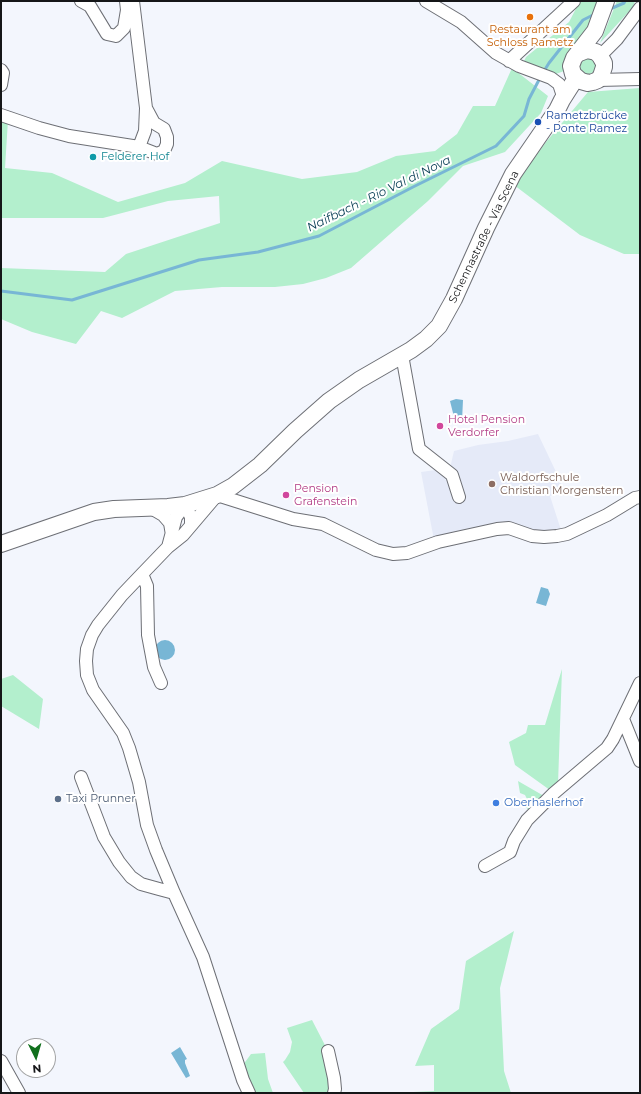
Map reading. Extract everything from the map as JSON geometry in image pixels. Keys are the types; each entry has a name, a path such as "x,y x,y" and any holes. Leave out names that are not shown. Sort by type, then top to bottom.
{"main road":[{"path":"596,28 575,58 572,70 587,80 603,72 600,57 594,43 596,28 606,1"},
{"path":"575,58 587,50 592,50 600,57"},
{"name":"Schennastraße - Via Scena","path":"1,544 94,512 114,509 185,505 217,494 233,486 260,465 329,401 359,380 412,350 426,339 439,326 454,299 486,228 513,174 559,105 587,80"}],"street":[{"path":"81,1 90,6 107,34 116,36 124,28 127,10 126,1"},
{"path":"133,1 146,108 145,131 139,147"},
{"path":"426,1 461,22 496,53 514,64 555,81 569,82 587,80 637,79"},
{"path":"514,64 574,1"},
{"path":"637,79 610,69 600,57 617,39 640,8"},
{"path":"555,81 568,71 575,58"},
{"path":"1,70 3,73 1,85"},
{"path":"555,81 562,93 559,105"},
{"path":"1,115 69,136 139,147 157,154 164,151 167,144 167,137 164,129 154,123 146,108"},
{"path":"402,355 419,449 452,475 459,496"},
{"path":"217,494 293,519 324,524 376,550 393,554 407,553 438,542 497,529 509,528 532,536 544,537 567,534 608,515 635,498 640,497"},
{"name":"Schennastraße - Via Scena","path":"217,494 183,535 170,542 122,595 98,625 89,642 86,661 87,675 93,690 123,733 129,748 136,767 147,825 174,893 203,957 243,1080 249,1093"},
{"path":"170,542 176,517 185,505 191,518 191,524"},
{"path":"151,508 163,515 170,523 170,542"},
{"path":"142,574 147,586 148,635 154,668 161,683"},
{"path":"485,866 510,852 514,841 527,820 554,793 607,748 613,739 640,683"},
{"path":"622,719 640,761"},
{"path":"81,777 104,837 119,862 131,877 141,884 174,893"},
{"path":"328,1051 334,1078 334,1093"},
{"path":"1,1061 19,1093"}],"shaded area":[{"name":"Waldorfschule Christian Morgenstern","path":"538,434 564,491 550,496 561,530 539,533 520,528 434,540 421,472 450,468 454,451"}],"green space":[{"path":"580,1 600,1 589,33 564,71 556,74 548,73 523,63 526,57 569,22"},
{"path":"617,1 635,1 633,7 600,43"},
{"path":"585,58 591,58 596,63 594,72 591,74 585,74 580,69 580,63"},
{"path":"512,68 548,96 541,113 505,152 463,166 428,201 351,268 326,278 303,284 275,287 222,287 175,291 122,318 101,311 76,344 32,332 1,319 1,268 105,272 126,254 220,223 219,196 168,201 103,218 1,218 1,117 8,120 5,168 52,173 118,202 185,183 222,161 302,179 357,172 396,156 435,151 457,134 473,106 495,106"},
{"path":"640,88 640,254 624,254 580,235 514,185 546,142 588,92"},
{"path":"562,669 558,784 554,793 515,765 509,742 526,733 528,725 545,725"},
{"path":"13,675 43,699 39,729 1,706 1,679"},
{"path":"518,781 544,796 529,810 523,805 527,799 525,795 520,793"},
{"path":"514,931 500,988 504,1071 511,1093 392,1093 434,1091 434,1065 415,1066 431,1029 459,1009 466,961"},
{"path":"312,1020 328,1051 334,1093 304,1093 283,1062 290,1052 292,1042 287,1028"},
{"path":"265,1053 268,1079 273,1093 249,1093 240,1069 251,1054"}],"water":[{"path":"456,399 463,400 462,421 457,422 456,417 454,417 450,401"},
{"path":"541,587 548,589 550,594 546,606 536,603"},
{"path":"165,640 172,643 175,650 172,657 165,660 158,657 155,650 158,643"},
{"path":"180,1047 187,1059 185,1060 185,1063 190,1076 186,1078 171,1053"}],"waterway":[{"name":"Naifbach - Rio Val di Nova","path":"610,9 624,3 625,1"},
{"name":"Naifbach - Rio Val di Nova","path":"544,71 583,20 595,14"},
{"name":"Naifbach - Rio Val di Nova","path":"1,291 72,300 199,260 258,252 319,236 496,146 524,116 529,99 541,76"}],"place":[{"name":"Restaurant am Schloss Rametz","path":"530,17"},
{"name":"Rametzbrücke - Ponte Ramez","path":"538,122"},
{"name":"Felderer Hof","path":"93,157"},
{"name":"Hotel Pension Verdorfer","path":"440,426"},
{"name":"Waldorfschule Christian Morgenstern","path":"492,484"},
{"name":"Pension Grafenstein","path":"286,495"},
{"name":"Taxi Prunner","path":"58,799"},
{"name":"Oberhaslerhof","path":"496,803"}]}
